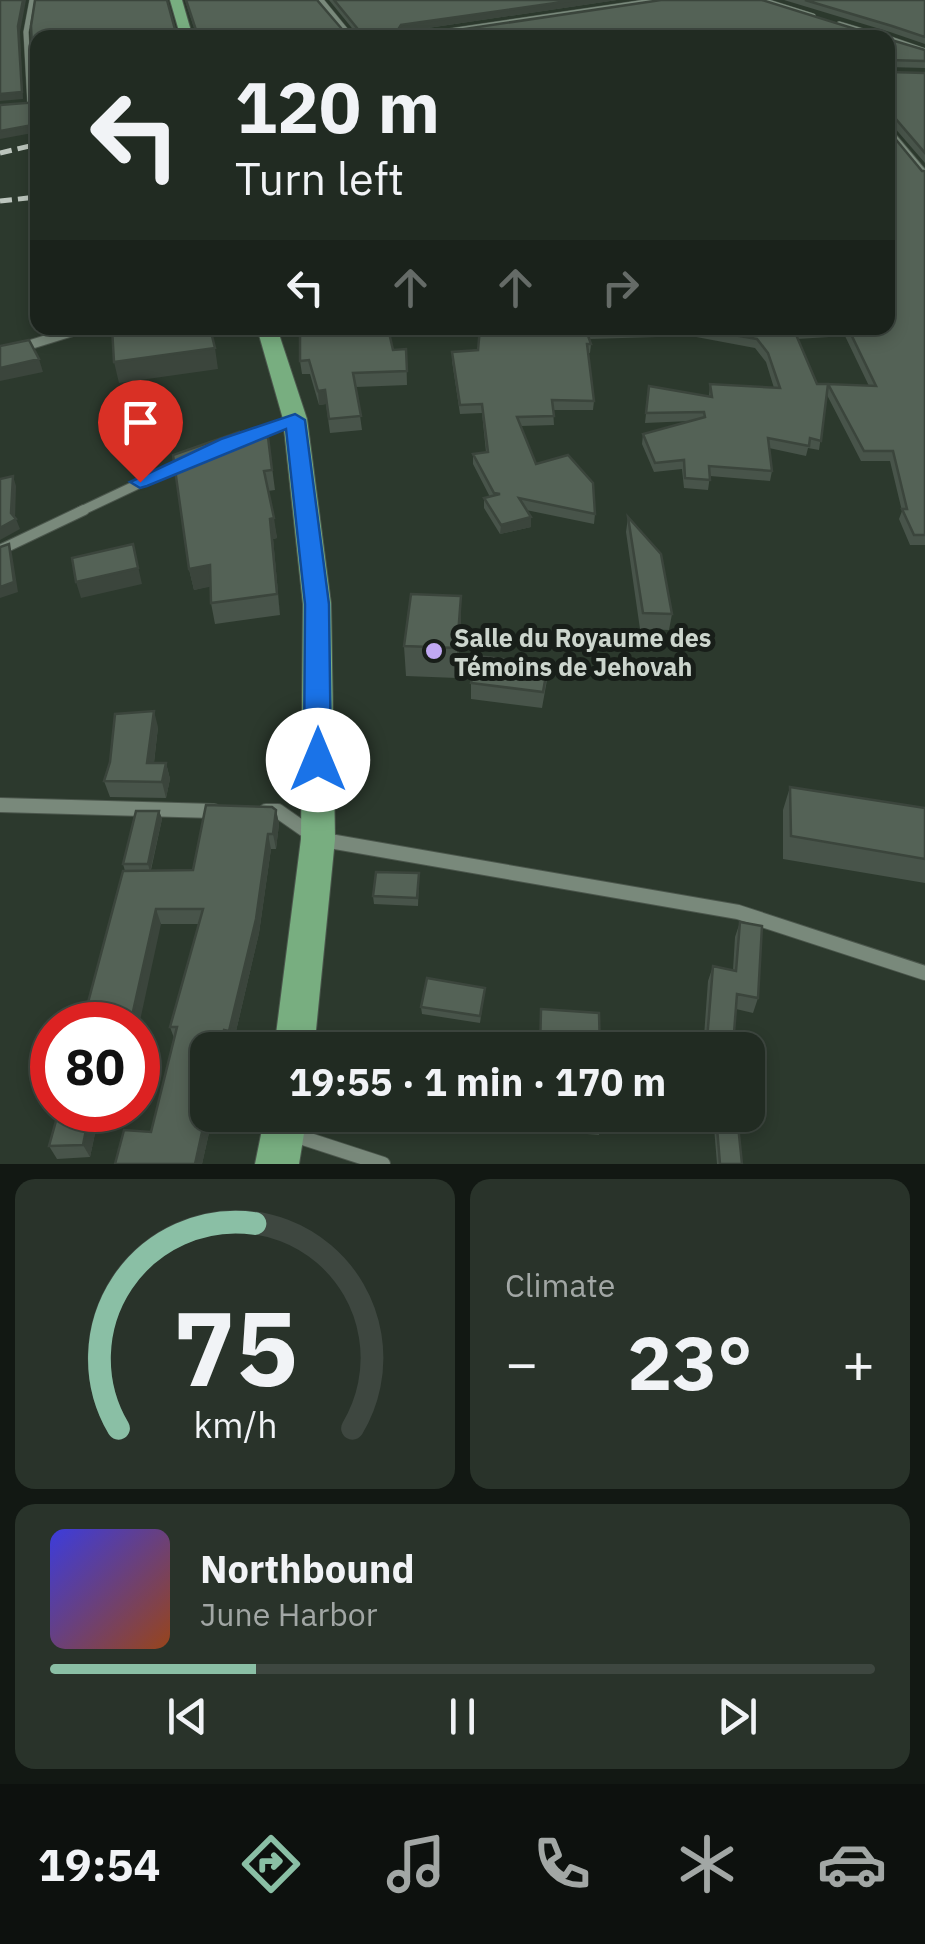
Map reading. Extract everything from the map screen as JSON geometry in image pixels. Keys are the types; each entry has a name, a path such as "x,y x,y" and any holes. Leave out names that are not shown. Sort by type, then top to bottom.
{"highway":[{"path":"176,0 185,30"},
{"path":"269,335 295,420 317,604 318,838 296,1032"}],"street":[{"path":"30,68 26,32 32,0"},
{"path":"321,0 345,30"},
{"path":"622,0 633,4"},
{"path":"456,30 658,0"},
{"path":"762,0 861,30"},
{"path":"895,41 925,51"},
{"path":"15,106 30,104"},
{"path":"895,138 925,174"},
{"path":"0,354 61,335"},
{"path":"211,450 295,420"},
{"path":"0,550 194,458"},
{"path":"0,806 239,811"},
{"path":"259,811 278,811 318,838 738,912 925,973"},
{"path":"282,1137 383,1164"}],"building":[{"path":"0,0 23,0 18,26 22,92 0,94"},
{"path":"35,0 167,0 175,30 31,30"},
{"path":"186,0 317,0 343,30 196,30"},
{"path":"334,0 576,0 401,25 398,30 357,30"},
{"path":"661,0 762,0 858,30 458,30"},
{"path":"805,0 925,0 925,37 892,26"},
{"path":"895,41 925,50 925,61 895,60"},
{"path":"895,72 925,73 925,153 895,118"},
{"path":"30,103 30,125 0,131 0,105"},
{"path":"895,138 925,171 925,535 914,535 902,509 907,509 893,451 864,451 828,384 876,386 851,335 895,335"},
{"path":"112,335 212,335 215,348 114,362"},
{"path":"300,335 390,335 393,350 406,349 407,371 353,373 361,416 329,419 325,390 318,391 309,360 300,361"},
{"path":"479,335 588,335 594,401 552,400 554,416 517,417 536,464 568,455 593,483 595,514 519,498 531,517 501,525 484,498 500,494 494,493 473,454 488,452 482,404 460,405 452,352 478,350"},
{"path":"734,335 796,335 817,384 828,384 821,441 810,438 809,446 768,438 772,471 709,466 710,480 685,478 684,460 655,463 643,434 705,417 704,412 646,413 649,386 712,397 710,384 780,388 768,353 757,339"},
{"path":"29,340 39,359 0,368 0,346"},
{"path":"239,432 241,440 268,437 272,470 264,471 274,518 270,519 277,594 211,603 210,565 189,569 173,455"},
{"path":"13,476 11,513 16,519 0,528 0,479"},
{"path":"628,517 661,554 672,614 643,613"},
{"path":"9,544 14,582 0,587 0,547"},
{"path":"133,544 138,568 76,582 72,558"},
{"path":"411,594 461,596 457,648 404,646"},
{"path":"477,656 548,664 543,692 471,683"},
{"path":"154,711 147,763 166,763 162,782 104,781 115,714"},
{"path":"790,787 925,808 925,859 791,836"},
{"path":"206,805 276,810 273,834 268,834 256,919 229,1031 190,1032 190,1132 202,1132 195,1164 115,1164 123,1132 160,1132 160,1096 177,1027 170,1027 203,909 156,909 135,1002 88,1002 123,871 193,870"},
{"path":"136,811 159,811 148,864 123,864"},
{"path":"376,872 419,873 417,898 373,896"},
{"path":"740,922 762,926 758,998 737,994 734,1032 708,1032 713,966 736,971"},
{"path":"427,978 485,988 480,1016 421,1007"},
{"path":"541,1009 599,1013 600,1032 540,1032"},
{"path":"53,1132 86,1132 83,1145 49,1146"},
{"path":"717,1132 739,1132 742,1164 720,1164"}],"railway":[{"path":"0,153 30,146"},
{"path":"0,201 30,198"}],"place":[{"name":"Salle du Royaume des Témoins de Jehovah","path":"434,651"}],"route":[{"path":"140,482 228,443 295,420 317,604 318,760"}]}
